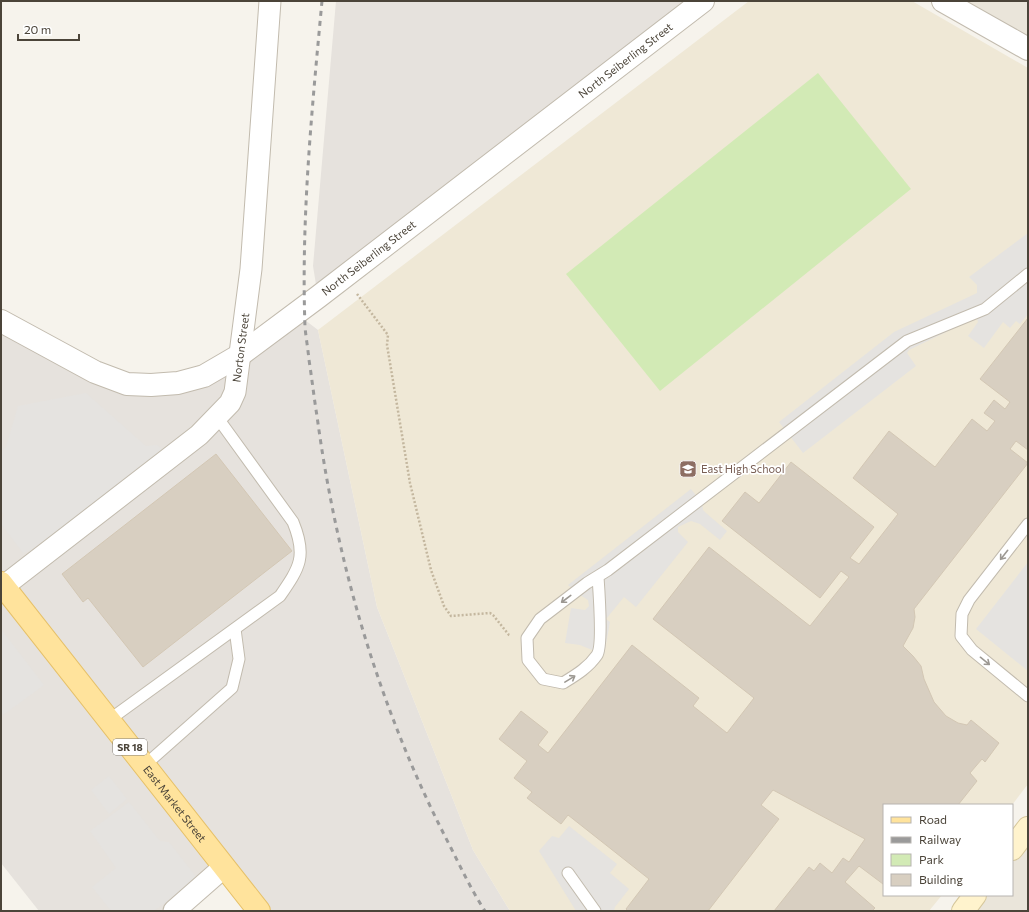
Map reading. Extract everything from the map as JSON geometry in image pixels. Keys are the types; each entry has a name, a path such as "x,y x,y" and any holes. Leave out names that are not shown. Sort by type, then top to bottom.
{"main road":[{"name":"East Market Street","path":"2,585 259,911"},
{"path":"1013,848 1028,828"},
{"path":"963,911 974,896"}],"street":[{"name":"Norton Street","path":"2,585 199,435 230,402 235,392 251,269 270,1"},
{"name":"North Seiberling Street","path":"1,321 95,372 127,384 151,385 178,383 204,376 240,355 703,1"},
{"path":"943,1 1028,49"},
{"path":"174,911 224,867"}],"lane":[{"path":"598,577 600,628 598,654 584,671 563,683 543,679 528,660 527,638 540,619 587,583 598,577 907,341 985,309 1028,274"},
{"path":"109,720 280,596 294,576 301,552 299,536 293,522 217,417"},
{"path":"1028,524 969,600 962,614 961,636 972,650 1028,696"},
{"path":"145,765 232,688 239,659 234,629"},
{"path":"568,873 595,911"}],"path":[{"path":"365,304 388,334 387,345 410,483 431,570 444,606 452,616 490,614 493,615 501,624"}],"shaded area":[{"path":"336,1 703,1 318,297 313,266"},
{"name":"East High School","path":"749,1 912,1 1028,68 1028,784 1013,804 883,804 883,896 941,896 929,911 510,911 473,850 377,607 318,330"},
{"path":"943,1 1028,1 1028,49"},
{"path":"1028,233 1028,314 1020,324 1016,321 1010,328 1003,322 984,348 968,336 978,322 977,319 971,320 909,350 907,353 916,366 803,453 779,422 894,332 977,293 977,285 969,277"},
{"path":"301,317 318,330 377,607 473,850 510,911 268,911 13,586 206,435 246,357"},
{"path":"1,326 129,388 234,365 231,389 213,415 5,579 1,574"},
{"path":"86,393 146,446 157,445 166,452 31,550 23,553 1,524 4,515 1,511 1,451 6,447 18,406"},
{"path":"691,489 702,503 703,510 727,531 720,540 700,524 691,521 678,527 678,532 688,542 636,607 624,597 606,619 610,622 604,655 580,645 565,643 571,608 585,610 589,606 588,600 568,585"},
{"path":"1028,562 1028,671 976,629"},
{"path":"1,589 216,865 163,911 39,911 1,863"},
{"path":"1,629 44,685 3,715 1,712"},
{"path":"109,776 127,799 109,814 91,790"},
{"path":"129,802 160,841 169,842 197,878 154,911 111,911 92,887 116,868 90,831"},
{"path":"569,826 617,864 610,873 629,889 615,907 614,911 576,911 539,851 552,836 559,838"},
{"path":"1028,828 1028,911 963,911 974,896 1013,896 1013,848"}],"green space":[{"path":"818,73 911,189 660,391 566,274"}],"building":[{"name":"East High School","path":"1028,318 1028,450 1016,441 1010,449 1028,463 914,609 915,617 913,628 903,646 921,666 924,679 934,702 946,716 958,723 967,725 971,720 999,743 985,762 982,759 970,773 977,781 959,804 883,804 883,884 859,866 845,882 875,908 872,911 774,911 809,867 814,871 820,863 832,873 843,858 849,862 865,839 773,790 761,805 779,819 708,911 628,911 626,909 649,879 568,815 561,824 527,798 532,792 514,778 527,761 499,739 521,711 548,732 538,745 548,753 632,645 699,698 693,706 727,733 754,698 653,619 709,547 810,626 849,577 841,571 820,598 722,521 745,492 759,503 791,462 874,527 850,558 859,564 898,514 853,478 889,431 935,467 972,419 987,431 995,421 984,413 994,400 1005,409 1010,402 980,379"},
{"path":"216,454 292,551 143,667 88,598 83,602 62,574"}],"railway":[{"path":"322,1 308,164 304,286 305,331 326,472 350,583 365,638 383,692 403,745 426,797 467,880 485,911"}],"place":[{"name":"East High School","path":"688,469"}]}
